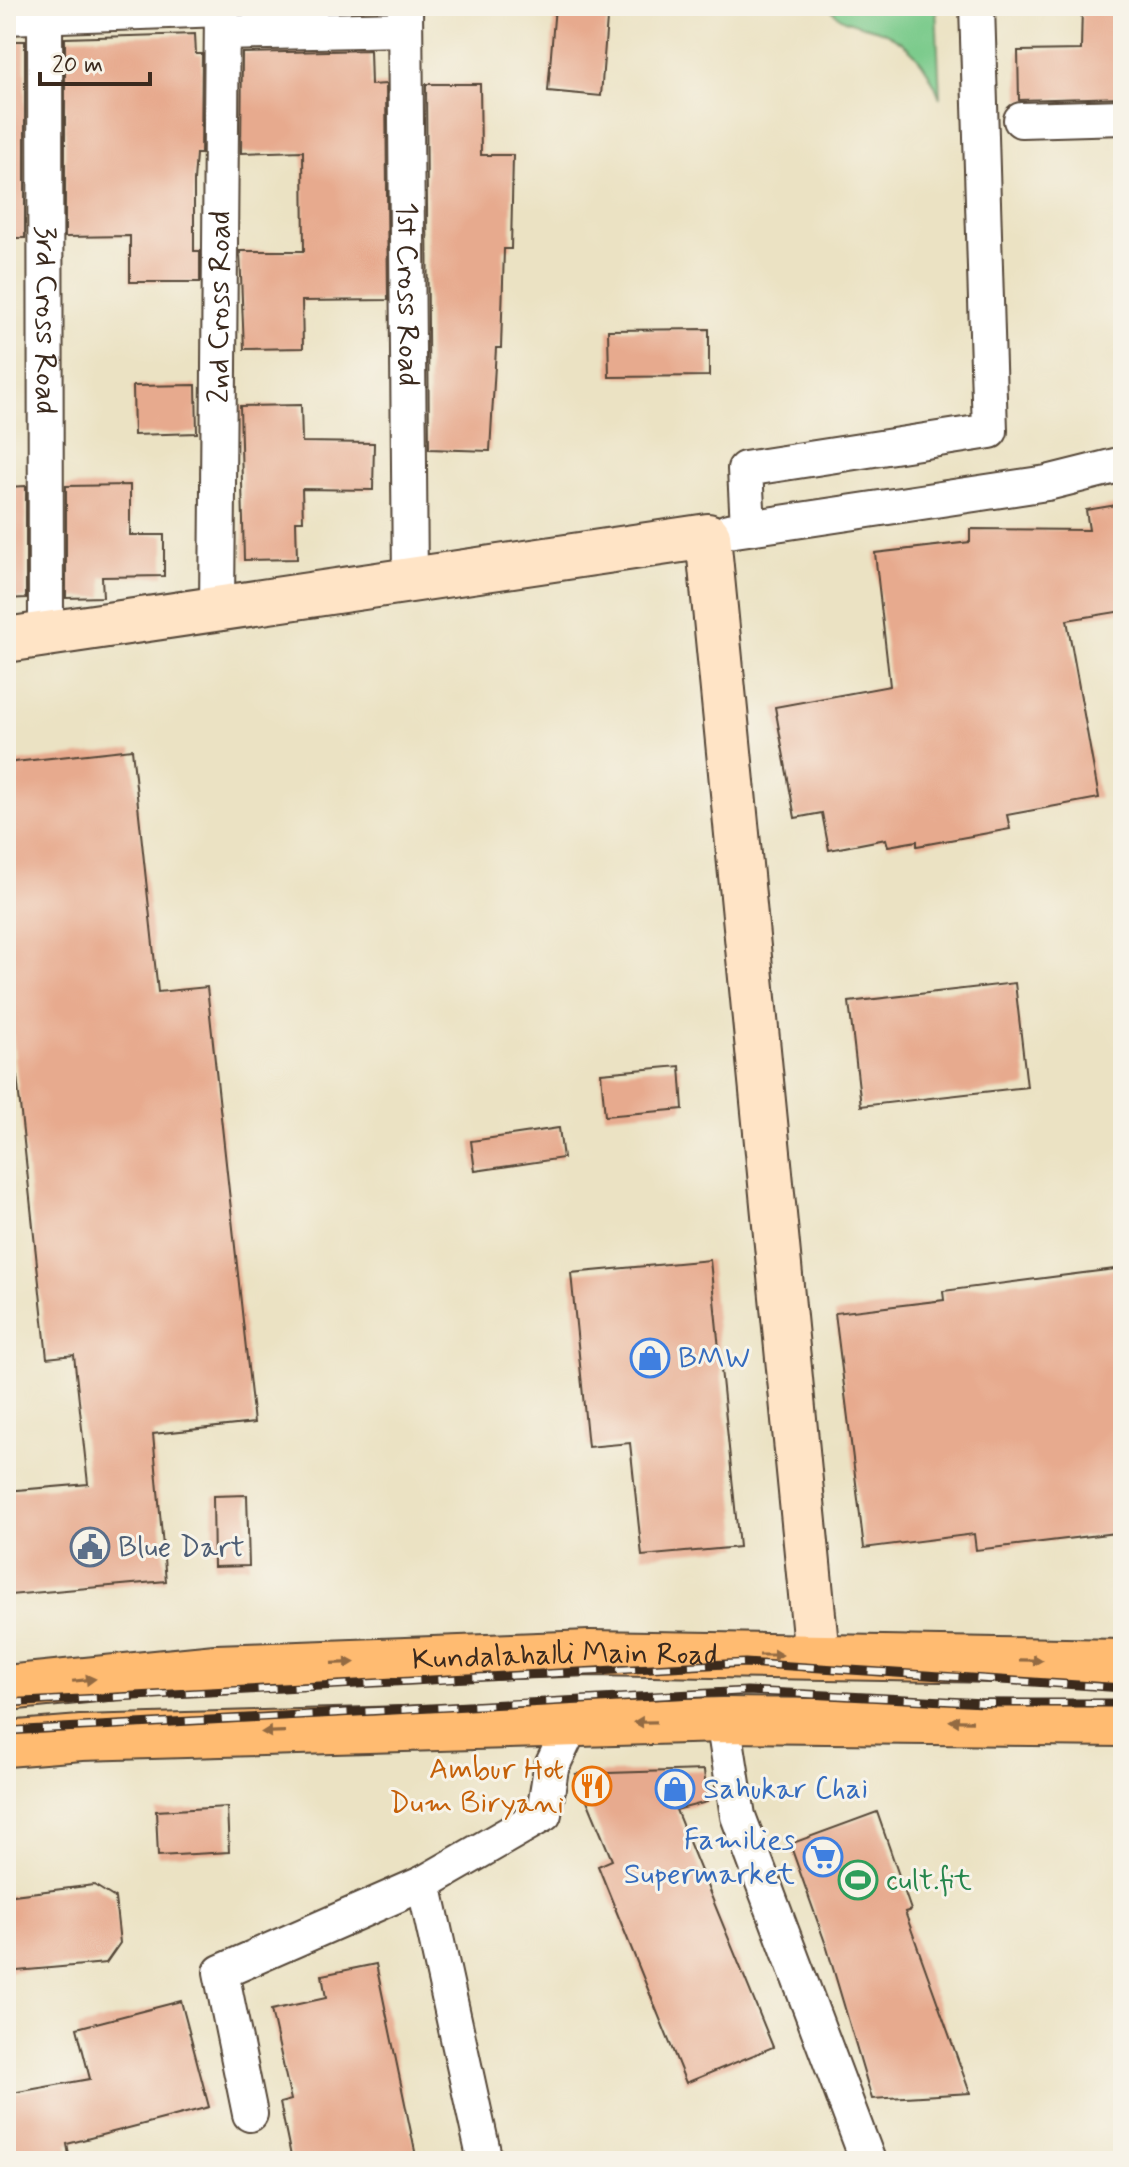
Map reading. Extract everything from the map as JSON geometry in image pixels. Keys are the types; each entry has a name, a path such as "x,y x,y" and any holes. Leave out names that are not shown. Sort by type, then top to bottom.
{"main road":[{"name":"Kundalahalli Main Road","path":"6,1688 216,1667 590,1653 1123,1662"},
{"path":"6,1744 81,1738 573,1722 723,1720 1123,1724"}],"street":[{"path":"817,1656 728,531 745,469 990,431 977,6"},
{"path":"6,17 45,11 405,18"},
{"name":"3rd Cross Road","path":"26,637 45,11"},
{"name":"2nd Cross Road","path":"217,609 222,16"},
{"name":"1st Cross Road","path":"405,18 410,581"},
{"path":"1021,120 1123,117"},
{"path":"26,637 1047,483 1123,464"},
{"path":"723,1720 738,1816 868,2161"},
{"path":"250,2114 221,1972 424,1883 544,1814 551,1768 573,1722"},
{"path":"424,1883 485,2161"}],"green space":[{"path":"828,6 936,6 940,98 924,66 909,48 878,30 845,20"}],"building":[{"path":"555,6 608,6 601,96 548,91"},
{"path":"1082,6 1123,6 1123,97 1019,100 1018,51 1081,50"},
{"path":"195,34 196,54 202,54 201,154 196,154 194,181 194,251 200,251 200,282 130,282 130,236 65,237 65,38"},
{"path":"6,41 25,41 25,238 6,238"},
{"path":"370,50 371,85 386,84 388,300 302,301 303,348 244,349 240,251 304,251 303,151 241,153 242,53"},
{"path":"426,84 480,84 481,155 513,155 511,249 504,249 501,348 496,348 490,451 429,449"},
{"path":"709,329 709,376 609,377 608,330"},
{"path":"196,385 197,433 134,435 133,386"},
{"path":"301,405 302,442 374,443 373,490 302,489 303,521 296,521 297,559 244,560 240,406"},
{"path":"130,485 130,535 164,535 164,576 102,577 103,597 66,598 66,486"},
{"path":"26,486 26,598 6,599 6,487"},
{"path":"1123,504 1123,611 1067,620 1099,798 1007,815 1010,829 917,846 917,841 888,846 886,839 829,850 822,813 795,818 775,707 890,686 875,553 970,542 970,529 1089,530 1086,510"},
{"path":"132,749 158,992 207,987 254,1423 153,1434 166,1581 10,1595 6,1491 88,1484 74,1355 47,1358 6,973 6,763"},
{"path":"1015,983 1027,1087 861,1106 849,1002"},
{"path":"680,1066 683,1109 605,1116 601,1073"},
{"path":"559,1128 563,1158 475,1171 471,1141"},
{"name":"BMW","path":"710,1260 739,1547 642,1556 630,1443 588,1447 571,1273"},
{"path":"1123,1268 1123,1532 976,1550 974,1534 864,1548 835,1313 944,1300 943,1291"},
{"path":"247,1495 249,1566 214,1567 213,1496"},
{"path":"704,1770 707,1802 676,1810 773,2047 686,2083 598,1866 612,1860 576,1774"},
{"path":"227,1807 229,1852 158,1856 156,1811"},
{"path":"877,1812 911,1910 905,1912 970,2093 872,2099 827,1948 790,1844"},
{"path":"94,1885 115,1898 120,1943 106,1963 6,1972 6,1896"},
{"path":"376,1964 417,2161 292,2161 280,2103 291,2100 271,2010 326,1998 322,1975"},
{"path":"181,2001 209,2107 67,2144 69,2155 46,2161 6,2161 6,2094 90,2079 77,2028"}],"railway":[{"path":"6,1703 745,1663 1123,1688"},
{"path":"6,1731 747,1691 984,1703 1123,1703"}],"place":[{"name":"BMW","path":"650,1358"},
{"name":"Blue Dart","path":"90,1547"},
{"name":"Ambur Hot Dum Biryani","path":"592,1786"},
{"name":"Sahukar Chai","path":"675,1789"},
{"name":"Families Supermarket","path":"823,1857"},
{"name":"cult.fit","path":"858,1880"}]}
